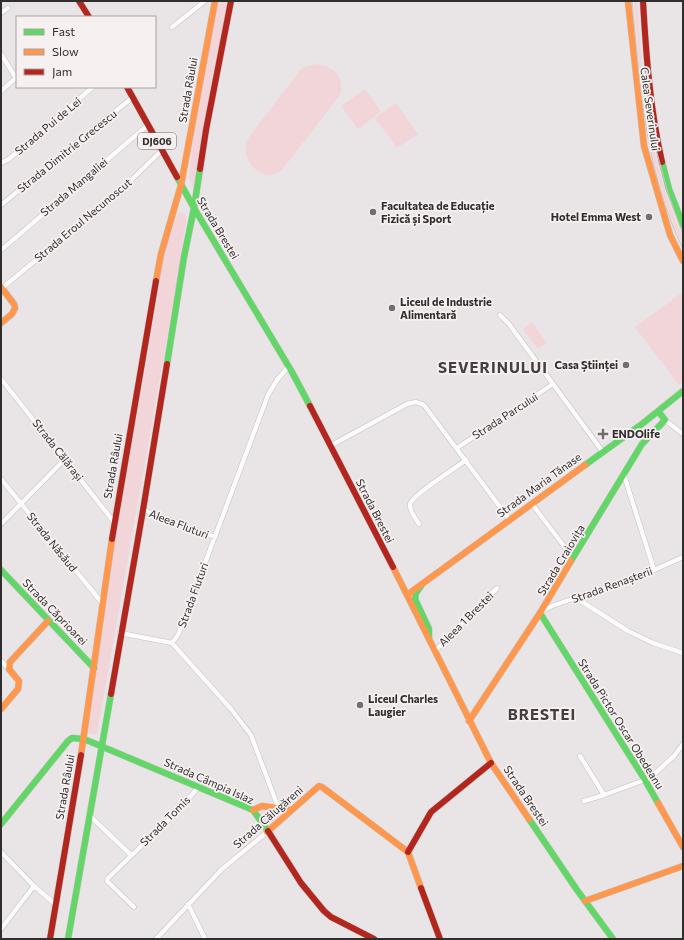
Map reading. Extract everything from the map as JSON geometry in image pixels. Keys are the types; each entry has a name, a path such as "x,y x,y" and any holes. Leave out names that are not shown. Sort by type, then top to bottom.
{"main road":[{"path":"79,1 87,16"},
{"name":"Strada Râului","path":"50,939 84,739 114,522 161,254 181,185 215,1"},
{"path":"68,939 120,633 143,510 206,130 231,1"},
{"name":"Calea Severinului","path":"628,1 644,146 666,224 683,261"},
{"name":"Calea Severinului","path":"643,1 656,131 671,194 683,225"},
{"name":"Strada Brestei","path":"128,88 194,208 289,366 429,639 491,764 585,901 614,939"},
{"path":"189,230 194,225 204,225"},
{"path":"1,323 14,310 14,304 2,287"},
{"name":"Strada Maria Tănase","path":"406,595 658,412 683,391"},
{"path":"658,412 665,420"},
{"name":"Strada Craiovița","path":"469,721 540,613 642,444 665,420"},
{"name":"Strada Căprioarei","path":"1,570 94,668"},
{"path":"423,583 416,593 415,599 429,629 429,639"},
{"name":"Strada Pictor Oscar Obedeanu","path":"540,613 645,780 683,847"},
{"path":"2,704 18,689 19,685 19,681 9,669 10,662 48,621"},
{"path":"1,824 68,741 72,738 84,739"},
{"name":"Strada Câmpia Islaz","path":"84,739 199,786 253,810 301,883 324,911 331,917 374,939"},
{"path":"440,939 408,852 431,812 491,764"},
{"name":"Strada Călugăreni","path":"267,832 319,786 408,852"},
{"path":"253,810 262,806 291,810"},
{"path":"585,901 683,866"}],"street":[{"path":"172,27 205,1"},
{"path":"1,13 8,8"},
{"path":"1,54 16,76"},
{"path":"1,91 16,78"},
{"name":"Strada Pui de Lei","path":"1,162 9,159 93,88"},
{"name":"Strada Dimitrie Grecescu","path":"1,205 133,97"},
{"name":"Strada Mangaliei","path":"1,250 148,125"},
{"name":"Strada Eroul Necunoscut","path":"2,287 120,191 162,150"},
{"path":"500,315 509,324 603,452"},
{"name":"Strada Fluturi","path":"172,643 178,635 268,395 277,380 289,366"},
{"name":"Strada Călărași","path":"1,379 114,522"},
{"name":"Strada Parcului","path":"457,448 553,384"},
{"path":"330,446 407,404 416,402 426,408 510,519"},
{"path":"665,420 683,434"},
{"path":"1,524 64,459"},
{"path":"419,524 411,510 411,502 422,492 466,460"},
{"path":"624,475 654,570"},
{"name":"Strada Năsăud","path":"1,480 103,604"},
{"path":"532,504 573,558"},
{"name":"Aleea Fluturi","path":"143,510 215,537"},
{"name":"Strada Renașterii","path":"540,613 552,606 654,570 683,557"},
{"name":"Aleea 1 Brestei","path":"434,651 497,588"},
{"path":"576,598 628,631 653,643 683,653"},
{"path":"120,633 172,643 231,709 251,735 278,807"},
{"path":"1,661 9,669"},
{"path":"584,801 604,796 650,778 674,756 683,744"},
{"path":"580,756 604,796"},
{"name":"Strada Tomis","path":"134,907 107,881 110,875 182,806 199,786"},
{"name":"Strada Tomis","path":"89,815 131,855"},
{"name":"Strada Călugăreni","path":"156,939 221,870 267,832"},
{"path":"1,852 34,886 55,904"},
{"path":"1,930 34,886"},
{"path":"188,904 205,939"}],"shaded area":[{"path":"218,1 228,1 194,190 189,177 194,129"},
{"path":"634,1 637,1 644,86 654,146 663,184 681,232 683,245 661,187 653,157 647,126 639,64"},
{"path":"316,64 328,67 337,74 341,83 340,95 282,170 270,175 260,173 252,166 247,156 246,145 249,137 301,69"},
{"path":"365,89 381,112 358,129 341,106"},
{"path":"396,103 418,134 397,148 375,118"},
{"path":"179,212 185,214 186,220 177,281 97,734 91,734 88,733 112,552 149,349 166,244"},
{"path":"683,292 683,381 679,385 635,327"},
{"path":"532,322 547,343 538,349 523,329"},
{"path":"262,808 281,811 282,815 269,826 260,811"}],"tram line":[{"path":"632,1 646,128 652,158 670,219 683,249"},
{"path":"645,70 653,138 668,193 683,235"}],"traffic: fast":[{"path":"662,162 669,189 683,225"},
{"path":"200,169 194,208 292,372 310,406"},
{"path":"167,364 184,257 194,208 177,177"},
{"path":"585,465 642,424 683,391"},
{"path":"571,561 642,444 665,420 658,411"},
{"path":"1,570 94,668"},
{"path":"421,586 416,593 415,599 429,629 429,638"},
{"path":"540,613 658,803"},
{"path":"68,939 111,694"},
{"path":"1,824 72,738 84,739 253,810 268,831"},
{"path":"529,819 577,890 613,939"}],"traffic: slow":[{"path":"181,185 215,1"},
{"path":"628,1 644,146 670,235 683,261"},
{"path":"156,281 161,254 181,185"},
{"path":"1,287 14,304 15,308 12,314 1,323"},
{"path":"407,595 585,465"},
{"path":"81,755 112,539"},
{"path":"469,721 540,613 571,561"},
{"path":"393,567 491,763 529,819"},
{"path":"1,709 18,689 19,681 9,669 10,662 48,621"},
{"path":"267,832 319,786 322,787 408,852 421,888"},
{"path":"658,803 683,847"},
{"path":"253,810 262,806 291,810"},
{"path":"585,901 683,866"}],"traffic: jam":[{"path":"79,1 88,16"},
{"path":"200,169 231,1"},
{"path":"643,1 647,61 662,162"},
{"path":"128,88 177,177"},
{"path":"112,539 156,281"},
{"path":"111,694 167,364"},
{"path":"310,406 393,567"},
{"path":"50,939 81,755"},
{"path":"408,852 431,812 491,763"},
{"path":"268,831 301,883 324,911 331,917 374,939"},
{"path":"421,888 440,939"}],"place":[{"name":"Facultatea de Educație Fizică și Sport","path":"373,212"},
{"name":"Hotel Emma West","path":"649,217"},
{"name":"Liceul de Industrie Alimentară","path":"392,308"},
{"name":"Casa Științei","path":"626,365"},
{"name":"ENDOlife","path":"603,434"},
{"name":"Liceul Charles Laugier","path":"360,705"}],"district":[{"name":"SEVERINULUI","path":"493,368"},
{"name":"BRESTEI","path":"542,715"}]}
